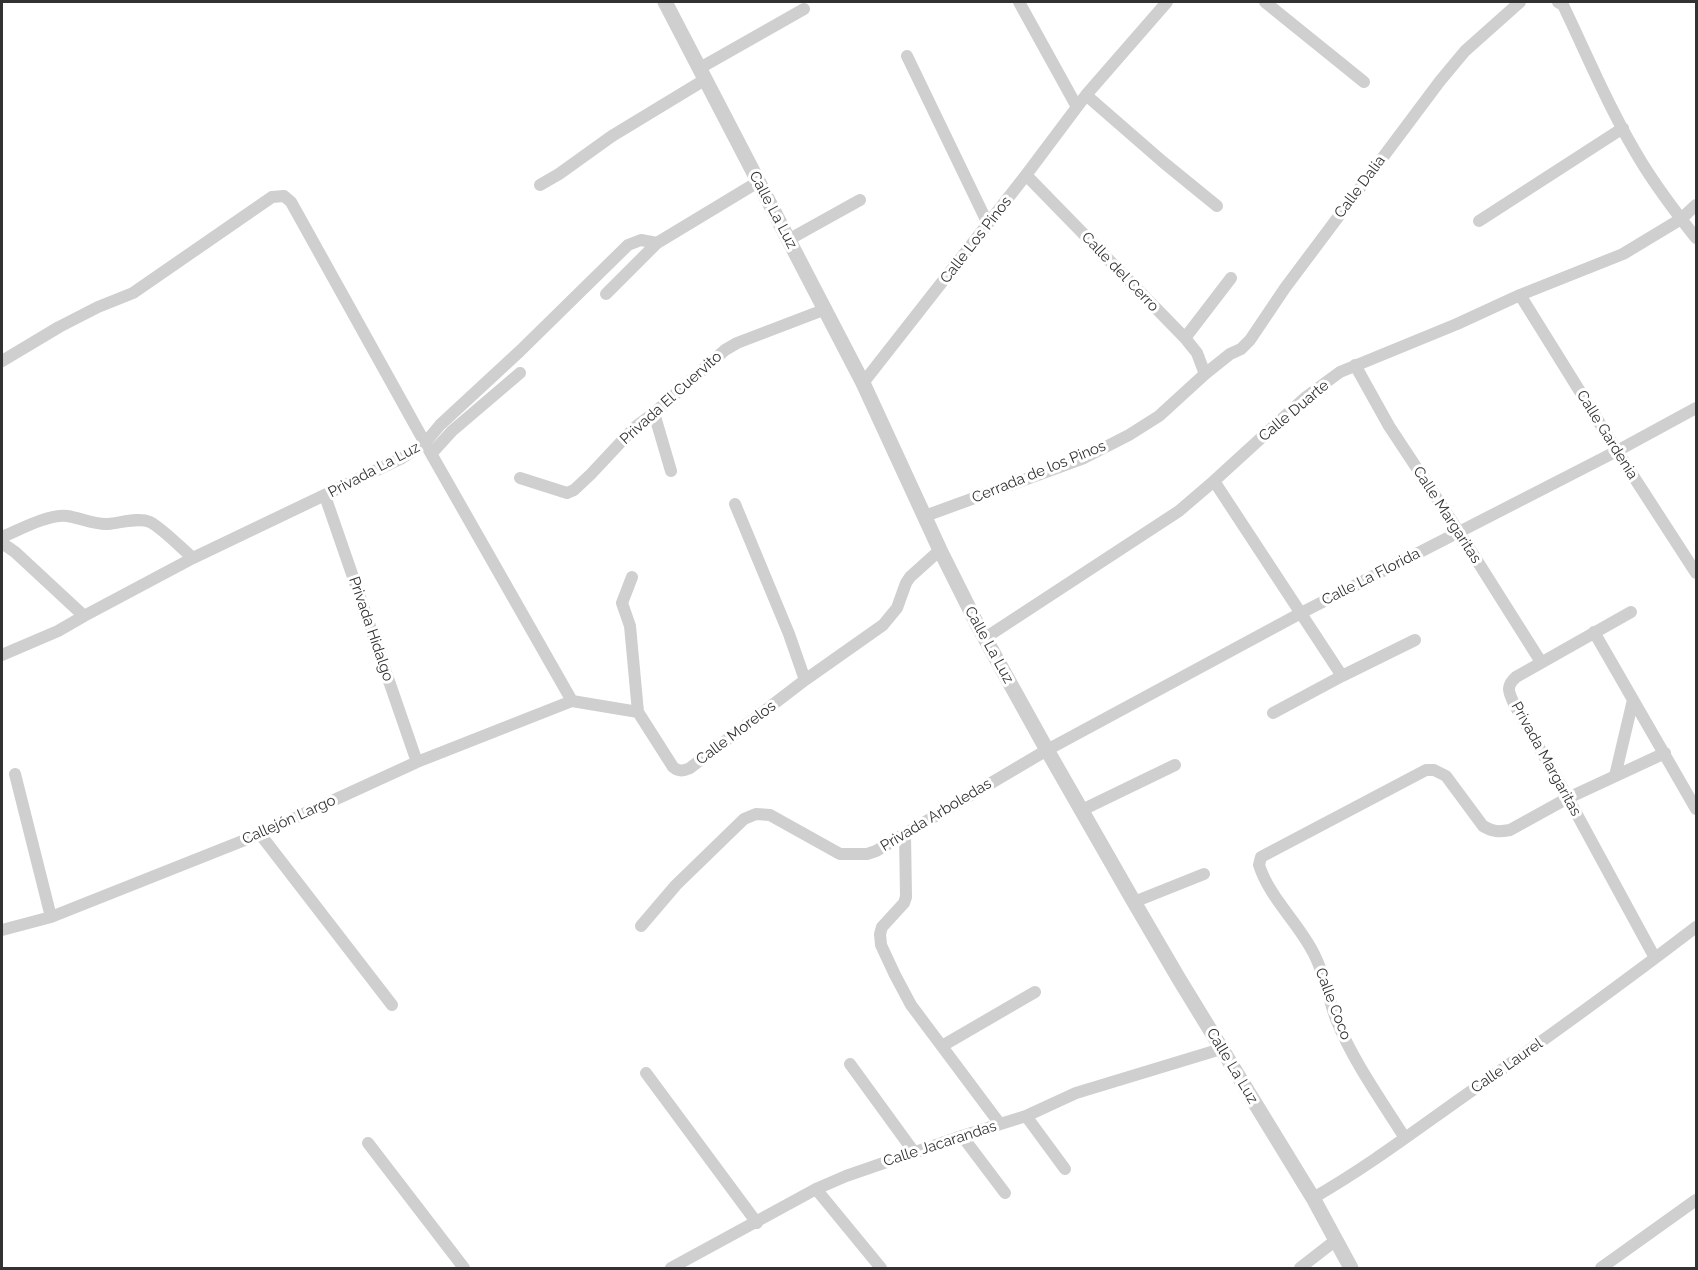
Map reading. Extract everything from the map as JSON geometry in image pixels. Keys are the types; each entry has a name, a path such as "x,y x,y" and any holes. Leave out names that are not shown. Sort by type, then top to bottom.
{"street":[{"name":"Calle La Luz","path":"665,2 864,383 940,550 976,622 1134,902 1313,1198 1351,1269"},
{"path":"1019,2 1077,107"},
{"name":"Calle Los Pinos","path":"864,383 1086,95 1167,2"},
{"path":"1265,2 1364,82"},
{"name":"Calle Dalia","path":"1205,374 1250,340 1285,288 1440,81 1465,51 1520,2"},
{"path":"1563,3 1623,128 1647,171 1696,238"},
{"path":"540,185 703,74 804,9"},
{"path":"907,57 988,224"},
{"path":"1086,95 1217,206"},
{"path":"1479,221 1623,128"},
{"name":"Calle del Cerro","path":"1026,175 1185,339 1197,353 1205,374"},
{"name":"Privada La Luz","path":"2,655 58,631 193,558 402,458 428,448 440,425 520,351 628,245 641,240 657,243 758,182"},
{"path":"2,361 59,327 98,307 133,293 272,197 284,196 291,202 572,701 638,712 630,626 622,603 632,577"},
{"path":"788,240 860,200"},
{"name":"Calle Duarte","path":"985,638 1179,511 1306,397 1340,372 1623,254 1681,219 1696,205"},
{"path":"606,294 657,243"},
{"path":"1185,339 1231,278"},
{"name":"Calle Gardenia","path":"1520,295 1617,451 1696,571"},
{"name":"Privada El Cuervito","path":"520,478 567,494 591,474 635,427 725,350 737,343 826,309"},
{"name":"Calle Margaritas","path":"1355,366 1389,426 1541,663"},
{"path":"428,448 452,431 519,373"},
{"name":"Cerrada de los Pinos","path":"925,516 1084,458 1129,435 1159,416 1205,374"},
{"name":"Calle La Florida","path":"1047,750 1301,613 1696,408"},
{"path":"654,412 671,471"},
{"path":"1214,481 1342,676"},
{"name":"Privada Hidalgo","path":"325,496 417,762"},
{"path":"735,504 789,634 805,680"},
{"path":"2,537 26,526 58,516 106,524 143,520 153,524 193,558"},
{"path":"2,543 15,552 84,616"},
{"name":"Calle Morelos","path":"638,712 673,767 684,771 690,768 805,680 882,625 897,608 910,577 940,550"},
{"name":"Privada Margaritas","path":"1631,612 1516,677 1510,682 1509,687 1514,704 1655,958"},
{"path":"1594,632 1696,809"},
{"path":"1273,713 1415,640"},
{"path":"1615,776 1634,699"},
{"name":"Callejón Largo","path":"2,930 51,917 260,834 417,762 572,701"},
{"name":"Privada Arboledas","path":"641,926 676,885 744,819 756,814 770,815 840,854 867,854 876,851 1047,750"},
{"path":"1568,798 1665,753"},
{"path":"1082,810 1175,765"},
{"name":"Calle Coco","path":"1405,1138 1367,1078 1346,1039 1336,1018 1314,953 1276,899 1260,871 1258,861 1265,854 1426,770 1439,771 1446,776 1483,826 1491,831 1510,830 1568,798"},
{"path":"15,774 51,917"},
{"path":"260,834 392,1005"},
{"path":"905,834 906,897 904,903 882,927 881,945 906,996 1000,1124"},
{"path":"1134,902 1204,874"},
{"name":"Calle Laurel","path":"1313,1198 1405,1138 1538,1044 1696,927"},
{"path":"942,1046 1035,992"},
{"name":"Calle Jacarandas","path":"671,1269 846,1176 1026,1116 1076,1093 1221,1049"},
{"path":"850,1064 914,1152"},
{"path":"646,1073 757,1222"},
{"path":"1026,1116 1065,1169"},
{"path":"962,1136 1005,1193"},
{"path":"368,1143 464,1269"},
{"path":"816,1190 881,1269"},
{"path":"1601,1269 1696,1200"},
{"path":"1300,1269 1336,1240"}]}
